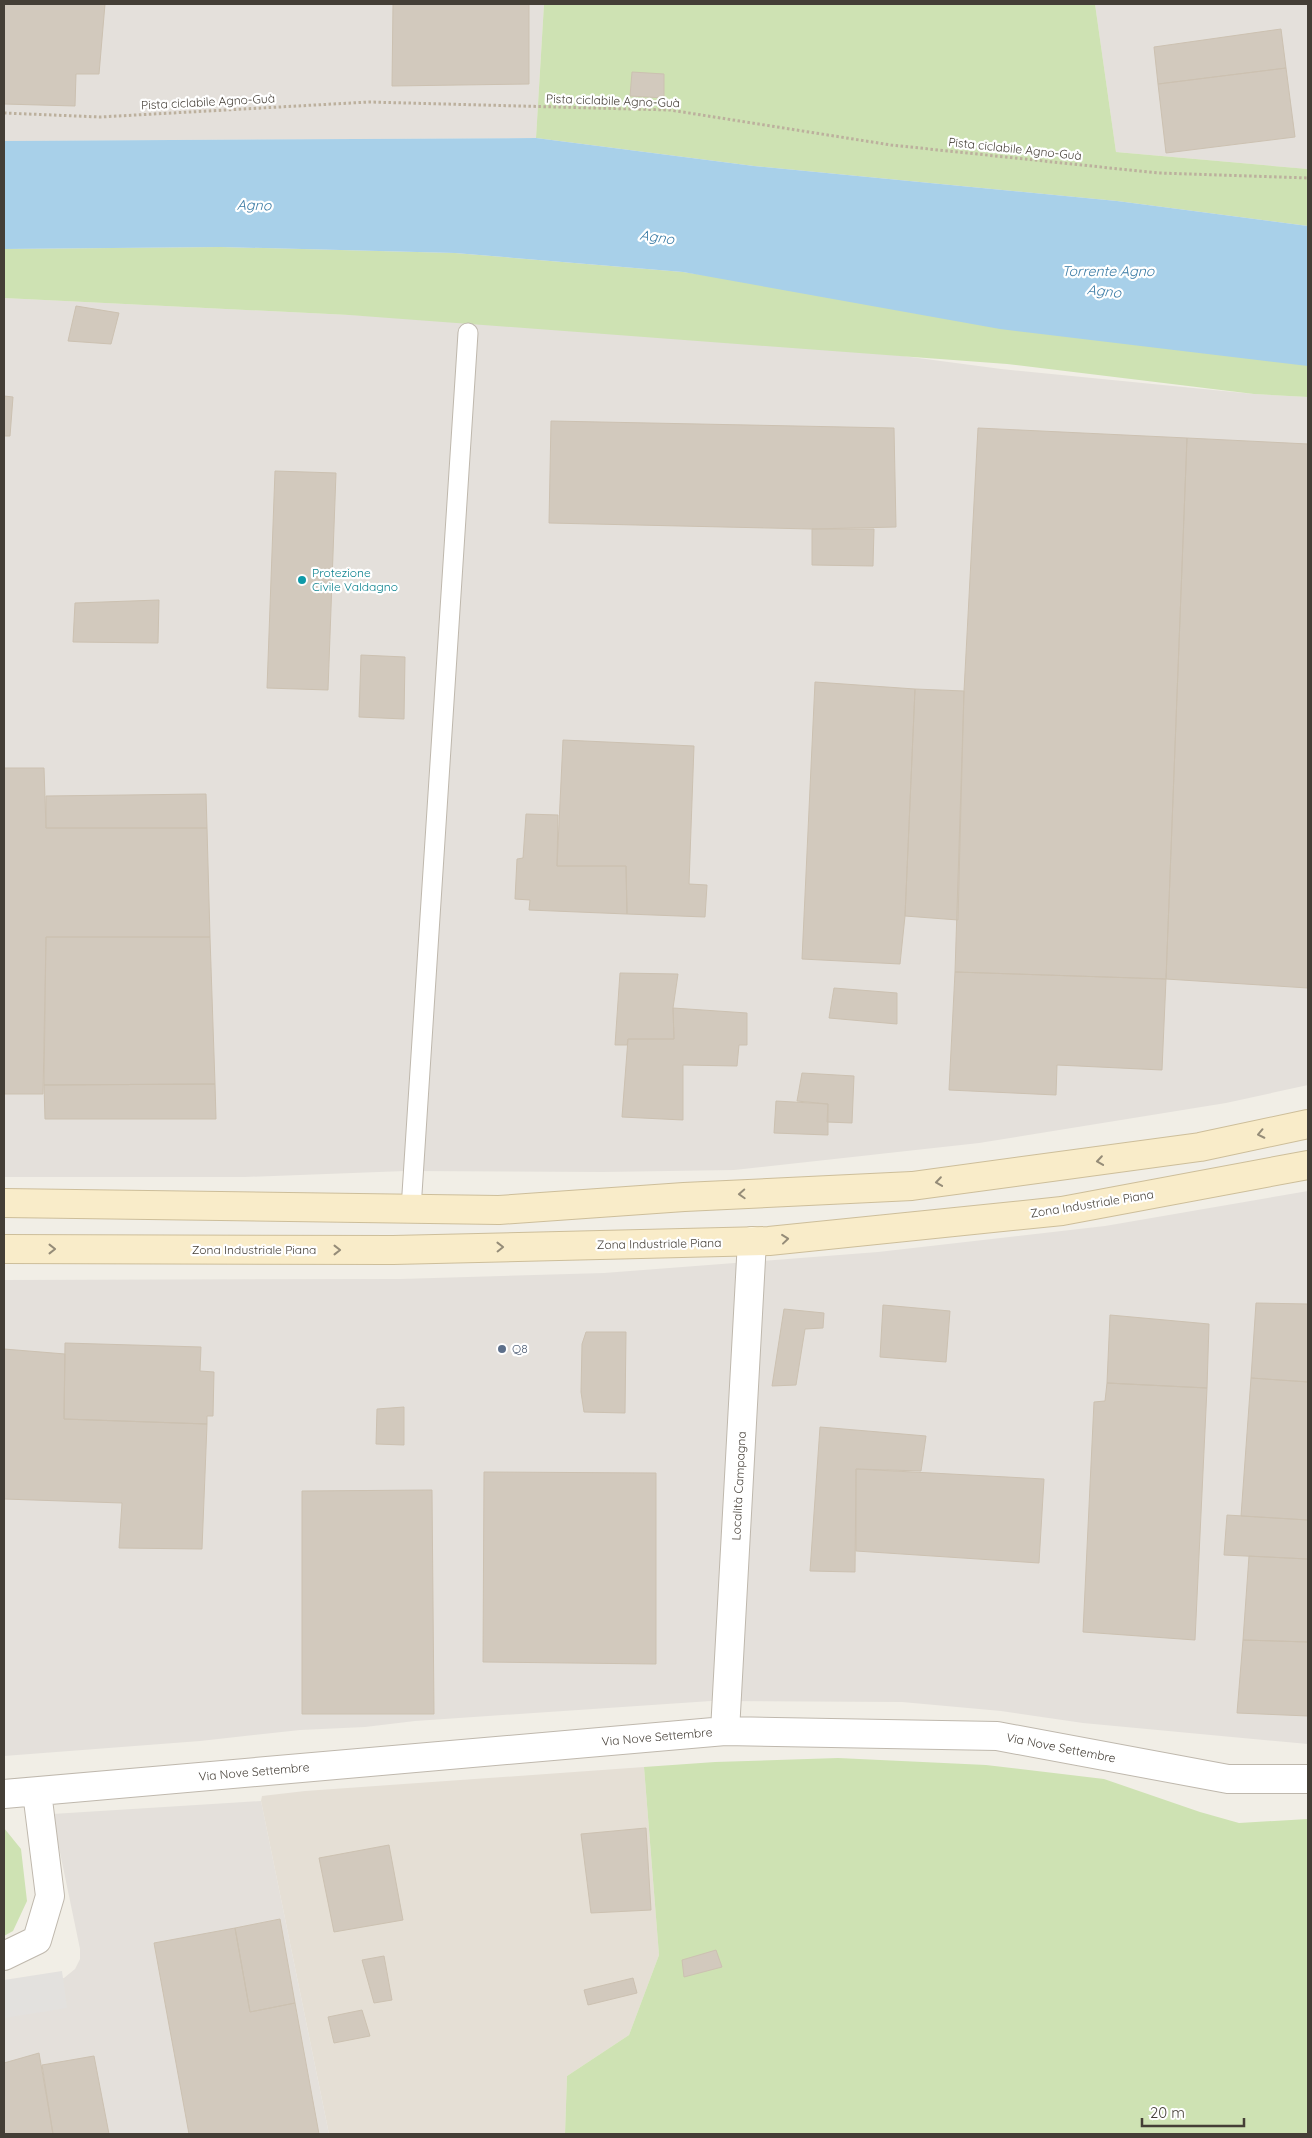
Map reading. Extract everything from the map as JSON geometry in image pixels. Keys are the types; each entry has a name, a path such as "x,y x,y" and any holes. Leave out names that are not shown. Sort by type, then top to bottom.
{"main road":[{"path":"4,1203 499,1210 684,1197 912,1186 1200,1148 1308,1124"},
{"name":"Zona Industriale Piana","path":"4,1249 393,1250 752,1241 1062,1211 1308,1165"}],"street":[{"name":"Località Campagna","path":"725,1730 752,1241"},
{"name":"Via Nove Settembre","path":"4,1794 725,1730 997,1736 1228,1779 1308,1779"},
{"path":"4,1956 37,1940 50,1896 37,1792"}],"lane":[{"path":"410,1209 468,333"}],"path":[{"name":"Pista ciclabile Agno-Guà","path":"4,113 100,117 369,102 670,110 891,145 1158,173 1308,178"}],"shaded area":[{"path":"4,4 544,4 536,138 4,141"},
{"path":"1095,4 1308,4 1308,169 1116,152"},
{"path":"4,298 349,315 669,325 1001,369 1254,394 1308,397 1308,1085 1226,1103 979,1143 734,1170 603,1172 405,1171 245,1177 4,1177"},
{"path":"1308,1191 1308,1744 1083,1723 1001,1711 902,1702 711,1701 415,1721 365,1727 300,1730 200,1741 4,1756 4,1280 400,1279 604,1273 878,1252 1105,1226"},
{"path":"644,1767 659,1955 629,2035 567,2076 565,2134 329,2134 261,1801 262,1796 305,1791"},
{"path":"261,1801 329,2134 4,2134 4,1992 64,1978 75,1969 80,1959 80,1949 52,1814"},
{"path":"62,1971 67,2008 4,2018 4,1980"}],"green space":[{"path":"544,4 1095,4 1116,152 1308,169 1308,226 1117,201 754,166 536,138"},
{"path":"221,247 455,253 683,272 1308,365 1308,397 1254,394 1007,364 349,315 4,298 4,249"},
{"path":"838,1758 986,1765 1104,1779 1200,1812 1239,1823 1308,1819 1308,2134 565,2134 567,2076 629,2035 659,1955 644,1767 715,1762"},
{"path":"4,1828 21,1849 27,1901 13,1931 4,1936"}],"water":[{"name":"Torrente Agno","path":"536,138 754,166 1117,201 1308,226 1308,366 1000,329 683,272 455,253 221,247 4,249 4,141"}],"building":[{"path":"4,4 105,4 99,74 76,74 75,106 4,104"},
{"path":"393,4 529,4 529,84 392,86"},
{"path":"1281,29 1286,68 1158,84 1154,47"},
{"path":"1286,68 1295,137 1166,153 1158,84"},
{"path":"632,72 664,74 664,98 630,96"},
{"path":"76,306 119,313 111,344 68,341"},
{"path":"4,396 13,397 10,436 4,436"},
{"path":"551,421 894,428 896,527 812,529 549,523"},
{"path":"978,428 1187,438 1166,979 955,972 964,691"},
{"path":"1187,438 1308,444 1308,988 1166,979"},
{"name":"Protezione Civile Valdagno","path":"275,471 336,473 328,690 267,688"},
{"path":"812,529 874,529 873,566 812,565"},
{"path":"159,600 158,643 73,642 75,603"},
{"path":"361,655 405,657 404,719 359,717"},
{"path":"815,682 915,689 905,916 900,964 802,959"},
{"path":"915,689 964,691 958,920 905,916"},
{"path":"563,740 694,746 689,884 707,885 705,917 627,914 626,866 557,866"},
{"path":"4,768 44,768 46,828 207,828 210,937 46,937 43,1094 4,1094"},
{"path":"206,794 207,828 46,828 46,796"},
{"path":"526,814 558,815 557,866 626,866 627,914 529,910 530,900 515,899 517,859 523,858"},
{"path":"46,937 210,937 215,1084 44,1085"},
{"path":"955,972 1166,979 1162,1070 1057,1065 1056,1095 949,1090"},
{"path":"620,973 678,974 673,1008 674,1039 628,1039 627,1045 615,1045"},
{"path":"834,988 897,993 897,1024 829,1018"},
{"path":"673,1008 747,1013 747,1045 739,1045 737,1066 683,1065 683,1120 622,1117 628,1039 674,1039"},
{"path":"802,1073 854,1076 852,1123 827,1122 828,1104 797,1101"},
{"path":"215,1084 216,1119 45,1119 44,1085"},
{"path":"776,1101 828,1104 828,1135 774,1133"},
{"path":"1256,1303 1308,1304 1308,1382 1251,1378"},
{"path":"883,1305 950,1311 946,1362 880,1357"},
{"path":"784,1309 824,1313 823,1328 805,1329 796,1385 772,1386"},
{"path":"1110,1315 1209,1324 1207,1388 1107,1383"},
{"path":"586,1332 626,1332 625,1413 584,1412 581,1392 582,1344"},
{"path":"65,1343 201,1347 200,1371 214,1372 213,1416 207,1416 207,1424 64,1419"},
{"path":"4,1349 65,1354 64,1419 207,1424 202,1549 119,1548 122,1503 4,1499"},
{"path":"1251,1378 1308,1382 1308,1520 1241,1516"},
{"path":"1107,1383 1207,1388 1195,1640 1083,1632 1094,1402 1105,1401"},
{"path":"404,1407 404,1445 376,1444 377,1409"},
{"path":"820,1427 926,1436 921,1471 856,1469 855,1572 810,1571"},
{"path":"856,1469 1044,1479 1039,1563 856,1551"},
{"path":"484,1472 656,1473 656,1664 483,1662"},
{"path":"432,1490 434,1714 302,1714 302,1491"},
{"path":"1227,1515 1308,1520 1308,1559 1224,1555"},
{"path":"1249,1556 1308,1559 1308,1642 1243,1640"},
{"path":"1243,1640 1308,1642 1308,1716 1237,1713"},
{"path":"646,1828 651,1910 591,1913 581,1834"},
{"path":"389,1845 403,1920 334,1932 319,1858"},
{"path":"280,1919 295,2003 250,2012 235,1928"},
{"path":"235,1928 250,2012 295,2003 319,2134 189,2134 154,1943"},
{"path":"716,1950 722,1967 684,1977 682,1960"},
{"path":"384,1956 392,2000 374,2003 362,1960"},
{"path":"633,1978 637,1993 588,2005 584,1990"},
{"path":"362,2010 370,2036 334,2043 328,2017"},
{"path":"39,2053 53,2134 4,2134 4,2063"},
{"path":"94,2056 109,2134 53,2134 42,2065"}],"place":[{"name":"Protezione Civile Valdagno","path":"302,580"},
{"name":"Q8","path":"502,1349"}],"water label":[{"name":"Agno","path":"254,205"},
{"name":"Agno","path":"657,237"},
{"name":"Agno","path":"1104,291"}]}
